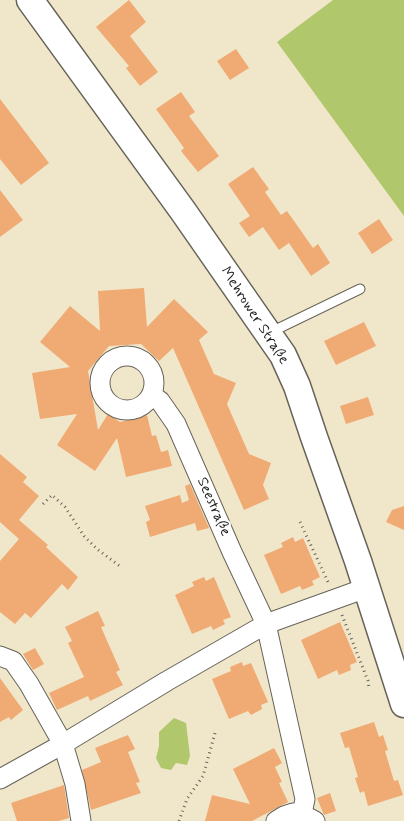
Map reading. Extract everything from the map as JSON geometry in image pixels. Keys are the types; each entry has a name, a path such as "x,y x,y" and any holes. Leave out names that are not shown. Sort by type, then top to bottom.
{"main road":[{"name":"Mehrower Straße","path":"30,0 183,211 283,355 297,386 404,704"}],"street":[{"name":"Seestraße","path":"152,395 160,401 176,424 266,624 309,818"},
{"path":"0,779 266,624 366,588"},
{"path":"0,656 13,661 29,684 63,744 76,784 81,821"},
{"path":"276,821 293,813 309,818"}],"lane":[{"path":"269,333 360,289"}],"path":[{"path":"43,504 52,495 65,507 84,536 97,549 121,567"},
{"path":"300,522 336,598 368,681 369,690"},
{"path":"179,821 187,799 204,776 215,733"}],"green space":[{"path":"333,0 404,0 404,216 277,42"},
{"path":"174,718 186,723 190,756 187,765 176,763 171,770 161,768 156,758 159,746 159,732"}],"building":[{"path":"129,0 146,22 130,36 158,72 140,86 126,68 129,66 96,27"},
{"path":"236,49 249,68 230,80 217,61"},
{"path":"181,92 195,112 189,116 219,156 198,172 181,151 184,148 156,109"},
{"path":"0,99 49,163 21,185 0,159"},
{"path":"253,167 269,189 265,192 281,215 287,211 313,248 318,244 330,263 311,276 289,243 279,250 263,227 249,237 239,223 250,216 228,184"},
{"path":"0,190 23,220 0,237"},
{"path":"379,219 393,240 372,254 358,233"},
{"path":"144,288 147,327 174,299 208,332 199,340 214,374 236,383 227,404 249,454 271,463 263,485 269,499 244,510 173,348 159,361 141,344 109,346 88,371 98,430 108,414 120,422 147,415 152,436 156,435 161,452 168,450 172,466 126,477 117,438 95,471 57,445 77,414 40,419 32,373 70,367 40,342 70,306 100,331 98,291"},
{"path":"364,322 376,346 336,365 324,341"},
{"path":"368,397 374,415 346,424 340,406"},
{"path":"0,454 27,477 23,482 39,496 19,520 48,545 46,547 78,577 68,590 62,584 31,618 25,613 15,624 0,612 0,561 19,539 0,522"},
{"path":"190,484 209,528 197,531 195,523 150,537 146,522 150,520 145,506 180,495 182,503 189,500 185,486"},
{"path":"404,506 404,530 386,522 392,510"},
{"path":"293,537 295,542 303,538 320,577 312,581 314,585 302,590 300,586 281,594 264,555 283,547 281,543"},
{"path":"204,577 206,581 214,577 231,617 223,620 225,624 213,630 211,626 192,634 175,595 194,586 192,582"},
{"path":"98,611 105,626 101,627 120,670 116,672 123,685 90,701 88,696 57,710 49,693 84,677 68,643 72,641 65,627"},
{"path":"340,622 357,662 350,665 351,670 339,675 337,670 318,679 301,640"},
{"path":"35,648 44,664 33,670 23,654"},
{"path":"242,662 243,666 251,663 268,702 261,705 262,709 251,715 248,711 229,719 212,679 231,671 230,667"},
{"path":"0,678 23,710 11,720 9,717 0,722"},
{"path":"374,722 379,737 383,735 388,750 385,751 394,781 398,780 403,795 368,806 364,791 360,793 355,778 358,777 349,747 345,748 340,733"},
{"path":"128,735 135,749 128,752 140,782 136,783 141,793 91,810 82,770 101,762 95,748"},
{"path":"274,748 282,763 275,767 282,782 279,783 288,802 252,821 205,821 212,795 250,804 233,769"},
{"path":"64,785 69,818 59,821 17,821 11,803"},
{"path":"330,793 336,811 324,815 317,798"}]}
